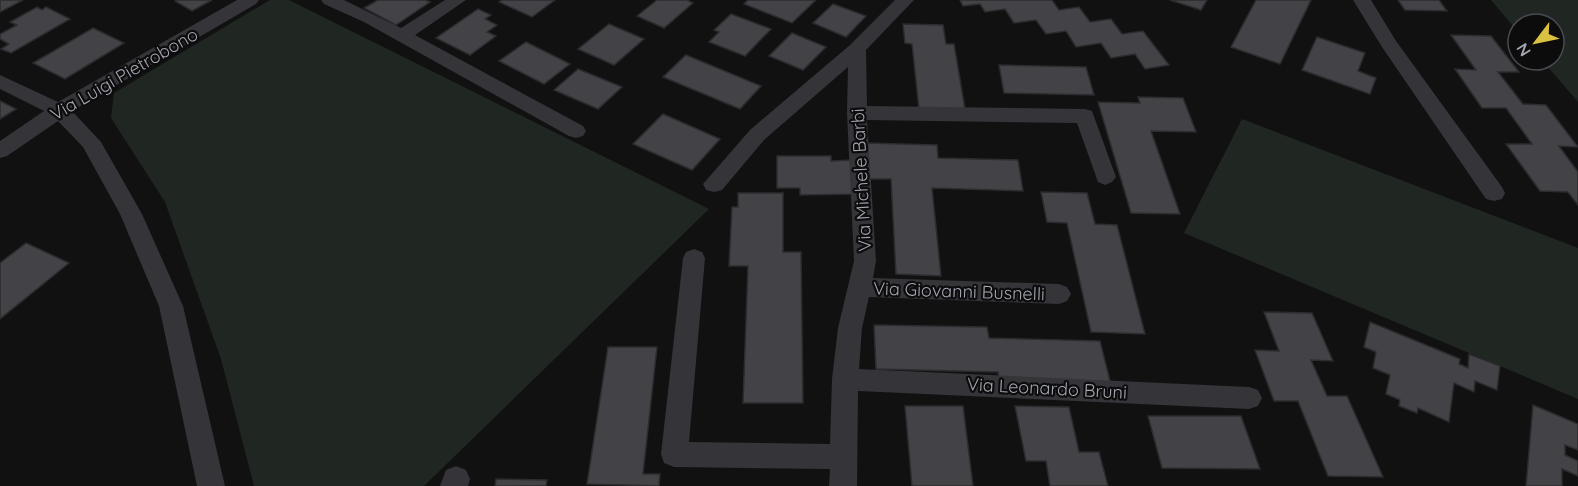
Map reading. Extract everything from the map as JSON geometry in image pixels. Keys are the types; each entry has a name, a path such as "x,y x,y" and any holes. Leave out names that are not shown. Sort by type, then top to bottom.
{"street":[{"name":"Via Luigi Pietrobono","path":"0,151 59,110 250,0"},
{"path":"330,0 370,18 576,131"},
{"path":"401,36 457,0"},
{"path":"714,184 757,135 857,50 905,0"},
{"path":"1362,0 1388,43 1494,193"},
{"name":"Via Michele Barbi","path":"843,486 845,379 850,328 865,261 857,113 857,50"},
{"path":"0,81 59,110 91,142 130,214 171,306 211,486"},
{"path":"857,113 1086,116 1105,177"},
{"path":"694,258 674,454 842,457"},
{"name":"Via Giovanni Busnelli","path":"858,287 1059,294"},
{"name":"Via Leonardo Bruni","path":"845,379 1249,398"}],"shaded area":[{"path":"270,0 289,0 709,209 424,486 254,486 221,359 165,202 111,118 114,93"},
{"path":"1491,0 1578,0 1578,102 1552,72 1566,72 1566,12 1506,12 1506,18"},
{"path":"1242,119 1578,248 1578,399 1184,233"}],"building":[{"path":"0,0 23,0 0,12"},
{"path":"176,0 212,0 192,11 175,1"},
{"path":"378,0 425,0 430,2 396,25 364,8"},
{"path":"502,0 555,0 532,17 499,2"},
{"path":"657,0 687,0 693,3 664,28 637,16"},
{"path":"748,0 816,0 792,23 744,4"},
{"path":"960,0 1052,0 1059,10 1079,7 1090,22 1111,19 1122,34 1143,31 1169,65 1145,69 1135,54 1111,58 1101,43 1076,47 1066,31 1046,34 1036,20 1014,23 1005,9 985,12 980,4 963,6"},
{"path":"1170,0 1207,0 1201,10"},
{"path":"1256,0 1311,0 1280,64 1231,47"},
{"path":"1398,0 1439,0 1447,11 1405,10"},
{"path":"833,4 866,16 846,37 813,23"},
{"path":"37,7 42,10 46,7 70,19 11,53 1,49 9,44 0,39 0,34 17,25 10,22"},
{"path":"478,9 491,15 485,19 497,25 487,32 496,36 470,55 436,38"},
{"path":"731,14 771,29 745,56 709,42 719,32 714,30"},
{"path":"609,24 644,39 614,65 578,49"},
{"path":"903,24 943,25 946,44 954,44 965,109 919,109 912,44 905,43"},
{"path":"93,28 124,43 65,79 33,63"},
{"path":"792,33 826,47 803,70 769,56"},
{"path":"1451,35 1491,36 1506,55 1506,72 1498,72 1523,104 1546,105 1578,147 1559,146 1578,172 1578,205 1568,192 1540,191 1506,144 1532,144 1506,108 1482,108 1455,69 1476,70"},
{"path":"1317,37 1365,53 1358,71 1376,78 1370,94 1302,70"},
{"path":"526,42 570,64 544,84 499,61"},
{"path":"686,55 761,86 740,109 663,77"},
{"path":"999,65 1086,67 1094,95 1004,93"},
{"path":"578,69 622,87 598,109 554,90"},
{"path":"1138,97 1183,98 1196,132 1151,131 1180,214 1131,213 1098,102 1140,103"},
{"path":"0,101 16,109 0,119"},
{"path":"663,114 720,139 692,170 633,144"},
{"path":"865,143 937,145 938,158 1018,160 1023,191 932,188 941,276 896,274 891,179 866,179"},
{"path":"777,156 831,156 831,161 853,160 857,194 800,195 800,188 777,188"},
{"path":"1041,192 1087,193 1095,224 1117,225 1145,334 1091,332 1067,223 1047,222"},
{"path":"738,193 783,193 783,252 801,252 803,403 743,403 748,266 729,266 732,207 738,207"},
{"path":"26,243 69,263 0,319 0,263"},
{"path":"1264,312 1312,313 1333,361 1311,360 1327,396 1347,396 1383,477 1328,476 1298,401 1274,401 1255,350 1279,351"},
{"path":"1370,322 1460,359 1459,364 1468,368 1469,354 1500,366 1497,390 1475,381 1474,392 1454,383 1449,422 1418,408 1417,413 1399,406 1400,400 1386,394 1390,375 1373,368 1376,352 1364,347"},
{"path":"874,325 987,327 989,338 1100,341 1111,385 999,383 998,372 876,369"},
{"path":"608,347 657,347 643,474 660,474 659,486 587,484"},
{"path":"1533,405 1578,424 1578,450 1565,445 1565,455 1578,461 1578,476 1562,469 1562,486 1526,486"},
{"path":"905,406 963,406 973,486 912,486"},
{"path":"1015,406 1069,407 1079,452 1099,452 1108,486 1050,486 1046,461 1026,461"},
{"path":"1148,416 1241,416 1260,469 1162,468"},
{"path":"496,479 547,480 546,486 495,486"}]}
